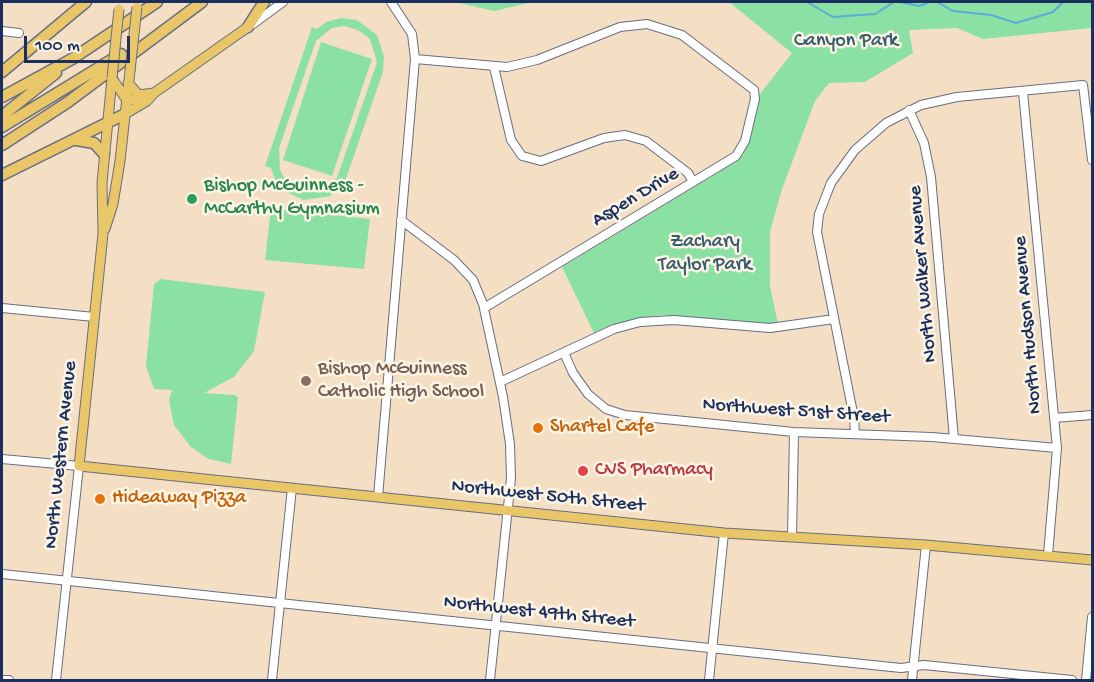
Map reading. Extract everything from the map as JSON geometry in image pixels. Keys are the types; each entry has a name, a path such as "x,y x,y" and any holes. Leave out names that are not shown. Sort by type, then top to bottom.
{"highway":[{"path":"2,72 86,2"},
{"path":"2,97 72,59 157,2"},
{"path":"2,144 68,102 202,2"},
{"path":"248,27 264,2"},
{"path":"2,128 166,28"},
{"path":"2,116 19,105 72,59"},
{"path":"2,175 125,114"},
{"path":"72,140 94,143 104,154"}],"main road":[{"name":"North Western Avenue","path":"103,234 113,204 136,3"},
{"name":"North Western Avenue","path":"79,466 103,234 101,204 104,154 120,5"},
{"path":"125,114 147,101 154,93 248,27"},
{"path":"113,82 126,99 147,101"},
{"path":"128,83 138,94 154,93"},
{"name":"Northwest 50th Street","path":"79,466 724,533 926,545 1092,560"}],"street":[{"path":"248,27 283,2"},
{"path":"378,497 415,59 412,34 391,2"},
{"name":"Aspen Drive","path":"484,308 736,156 742,148 755,99 753,90 747,83 682,35 647,24 620,27 537,60 494,67"},
{"path":"2,31 19,33"},
{"path":"415,59 494,67 511,140 522,156 541,161 604,138 625,135 646,141 688,173 693,182"},
{"path":"855,434 854,418 817,232 824,199 839,169 855,150 870,135 909,110 957,97 1083,85 1092,160"},
{"name":"North Hudson Avenue","path":"1023,92 1057,448 1048,555"},
{"name":"North Walker Avenue","path":"909,110 924,142 930,168 954,439"},
{"path":"401,220 464,269 478,290 500,382 512,463 490,681"},
{"path":"2,308 94,317"},
{"path":"500,382 614,329 640,322 674,320 770,328 834,319"},
{"name":"Northwest 51st Street","path":"564,353 573,373 588,394 617,413 794,432 954,439 1057,448"},
{"path":"1054,418 1092,415"},
{"path":"792,537 794,432"},
{"name":"Northwest 50th Street","path":"2,459 79,466"},
{"name":"North Western Avenue","path":"56,681 79,466"},
{"path":"272,681 292,488"},
{"path":"709,681 724,533"},
{"path":"912,681 926,545"},
{"name":"Northwest 49th Street","path":"2,574 901,668 924,665 1072,681"},
{"path":"1086,681 1092,617"},
{"path":"2,680 9,681"}],"green space":[{"path":"455,2 533,2 494,11"},
{"name":"Zachary Taylor Park","path":"729,2 1092,2 1092,28 983,39 957,28 909,30 913,53 865,82 829,83 815,101 781,192 770,232 770,286 778,324 660,315 615,324 595,335 562,267 734,163 744,154 760,94 792,53"},
{"path":"341,18 357,20 377,35 384,56 383,72 344,184 330,196 304,200 284,191 275,179 271,168 265,166 312,27 317,29 326,22","holes":["344,26 358,30 370,39 377,62 337,178 320,192 303,192 288,184 280,170 279,148 316,41 332,28"]},
{"path":"321,42 372,59 332,176 283,160"},
{"path":"271,208 370,219 364,269 265,260"},
{"path":"161,279 265,292 254,351 234,377 204,393 235,395 238,398 231,464 209,459 191,447 174,425 169,400 172,390 154,389 146,366 154,284"}],"waterway":[{"path":"807,2 833,17 875,14 894,2"},
{"path":"900,2 919,6 930,2"},
{"path":"937,2 953,11 991,15 1016,23 1053,12 1063,2"}],"place":[{"name":"Bishop McGuinness - McCarthy Gymnasium","path":"192,199"},
{"name":"Bishop McGuinness Catholic High School","path":"306,381"},
{"name":"Shartel Cafe","path":"538,428"},
{"name":"CVS Pharmacy","path":"583,471"},
{"name":"Hideaway Pizza","path":"100,499"}],"park label":[{"name":"Canyon Park","path":"846,42"}]}
